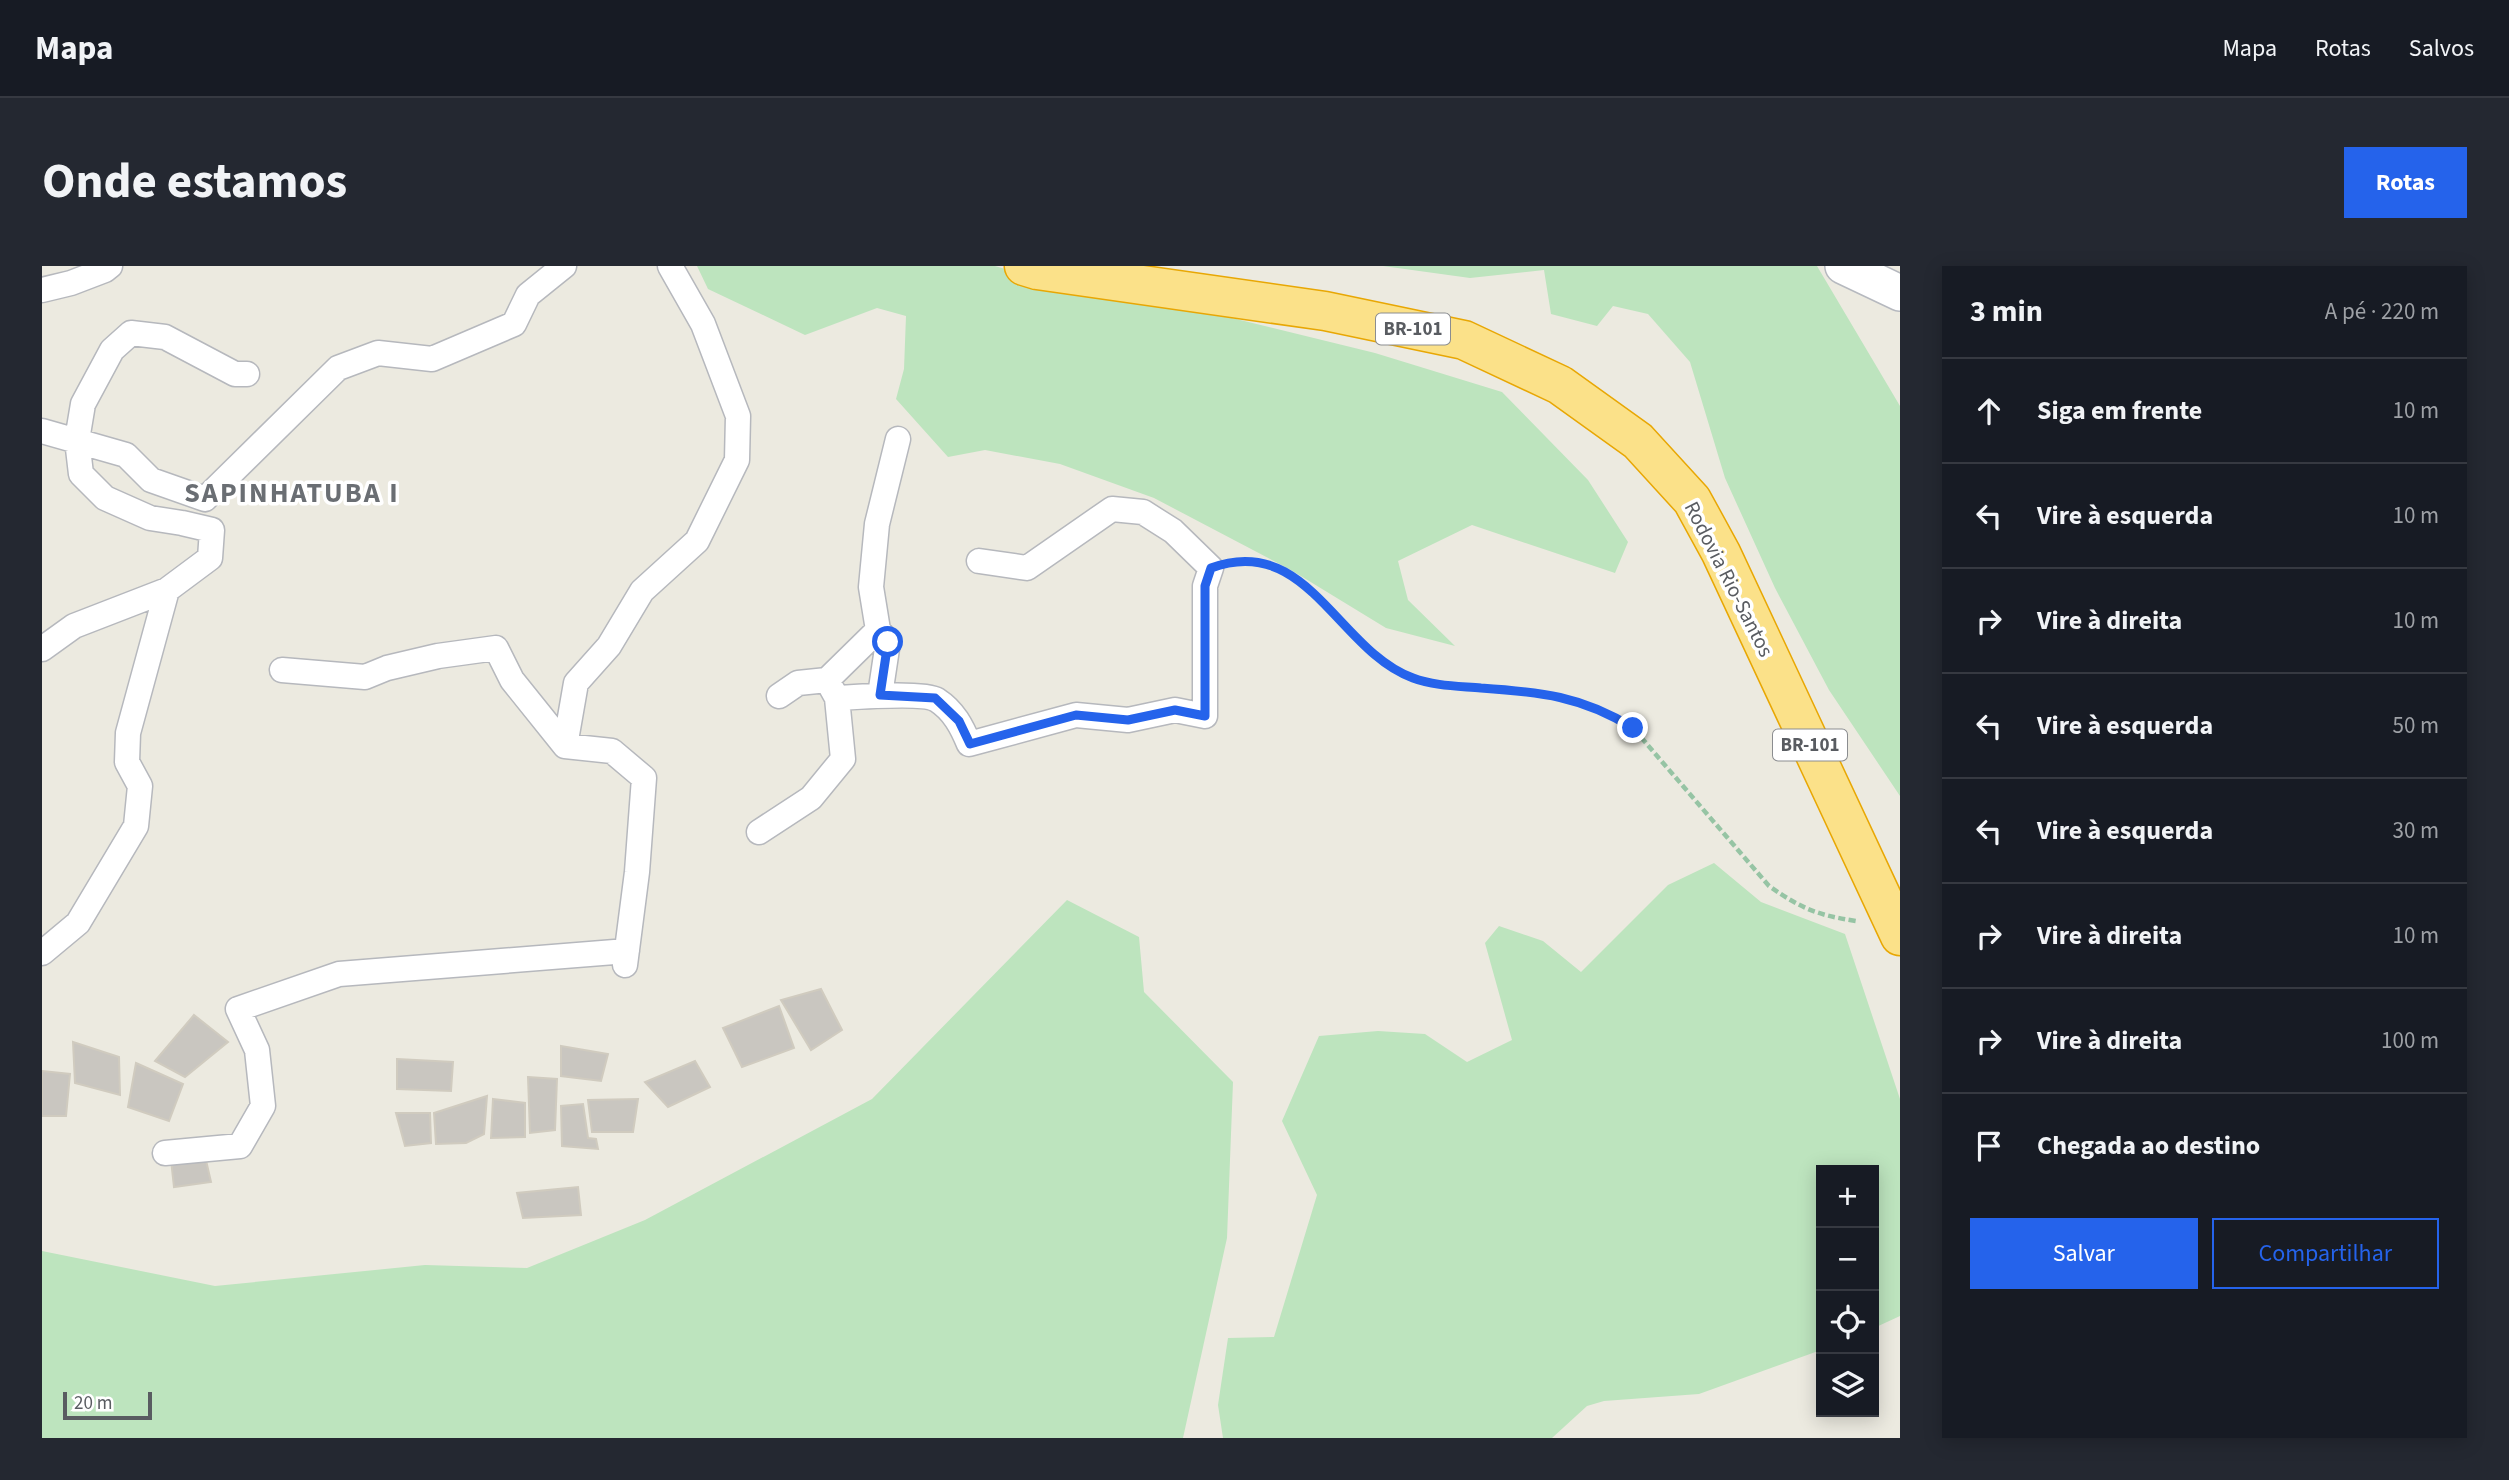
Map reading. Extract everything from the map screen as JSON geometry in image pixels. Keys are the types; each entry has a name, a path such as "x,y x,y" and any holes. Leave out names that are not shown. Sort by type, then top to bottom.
{"highway":[{"name":"Rodovia Rio-Santos","path":"1024,266 1325,311 1464,340 1560,385 1638,441 1692,500 1721,553 1898,931"}],"street":[{"path":"42,290 71,283 110,266"},
{"path":"42,431 126,455 151,480 205,499 338,368 378,353 432,359 514,324 528,295 564,266"},
{"path":"565,746 576,683 609,646 642,591 698,541 737,460 738,416 703,324 670,266"},
{"path":"1843,266 1900,293"},
{"path":"42,649 74,626 167,590 210,558 212,530 150,518 106,498 81,474 77,440 83,404 112,350 131,333 165,337 235,374 247,374"},
{"path":"880,695 888,642 878,631 871,587 877,524 898,439"},
{"path":"779,695 798,683 880,695 935,698 959,721 970,744 1076,715 1128,720 1175,710 1205,716 1205,586 1211,568 1172,531 1143,512 1112,509 1027,568 979,561"},
{"path":"42,953 78,923 136,826 140,786 127,762 128,733 167,590"},
{"path":"760,832 811,798 843,759 832,689 878,631"},
{"path":"165,1153 240,1146 263,1106 257,1050 238,1009 339,974 626,959 637,872 644,778 612,751 565,746 512,680 496,648 438,656 387,668 365,677 282,670"}],"path":[{"path":"1211,568 1243,560 1281,569 1311,591 1382,662 1416,680 1531,692 1578,701 1608,712 1633,728 1769,886 1797,905 1829,917 1898,931"}],"green space":[{"path":"697,266 995,266 1050,282 1195,309 1375,353 1502,392 1588,480 1628,542 1615,573 1472,525 1398,561 1408,600 1455,646 1386,628 1291,570 1154,498 1060,464 985,450 948,457 896,399 904,369 906,316 877,308 805,335 708,289"},
{"path":"1383,266 1817,266 1900,406 1900,796 1829,690 1775,588 1725,478 1690,362 1648,314 1613,306 1597,326 1551,314 1544,270 1470,278"},
{"path":"1714,863 1761,902 1845,934 1900,1099 1900,1316 1879,1326 1879,1165 1816,1165 1816,1352 1699,1394 1604,1401 1587,1406 1552,1438 1223,1438 1218,1405 1228,1338 1274,1337 1317,1195 1282,1121 1319,1036 1378,1031 1425,1034 1467,1062 1512,1040 1485,943 1499,926 1543,941 1581,972 1668,885"},
{"path":"1067,900 1139,937 1144,992 1233,1082 1227,1238 1183,1438 42,1438 42,1251 215,1286 425,1265 527,1268 645,1220 872,1099"}],"building":[{"path":"821,989 842,1030 811,1050 781,1000"},
{"path":"779,1006 794,1048 742,1067 723,1028"},
{"path":"194,1015 228,1042 185,1077 155,1061"},
{"path":"73,1042 119,1057 120,1095 75,1083"},
{"path":"561,1046 608,1054 601,1081 561,1076"},
{"path":"397,1059 453,1062 451,1091 397,1089"},
{"path":"695,1061 710,1087 668,1107 645,1082"},
{"path":"136,1063 183,1084 169,1121 128,1107"},
{"path":"42,1071 70,1074 66,1116 42,1116"},
{"path":"528,1077 557,1079 555,1130 530,1133"},
{"path":"487,1096 484,1134 466,1143 436,1144 434,1113"},
{"path":"493,1099 525,1103 525,1137 491,1138"},
{"path":"638,1099 633,1132 592,1132 588,1100"},
{"path":"583,1104 588,1138 596,1139 598,1149 562,1146 561,1106"},
{"path":"396,1113 430,1113 431,1143 405,1146"},
{"path":"205,1156 211,1182 174,1187 171,1160"},
{"path":"578,1187 581,1215 523,1218 517,1193"}],"district":[{"name":"SAPINHATUBA I","path":"292,493"}],"route":[{"path":"888,642 880,695 935,698 959,721 970,744 1076,715 1128,720 1175,710 1205,716 1205,586 1211,568 1243,560 1281,569 1311,591 1382,662 1397,672 1416,680 1531,692 1578,701 1608,712 1633,728"}]}
